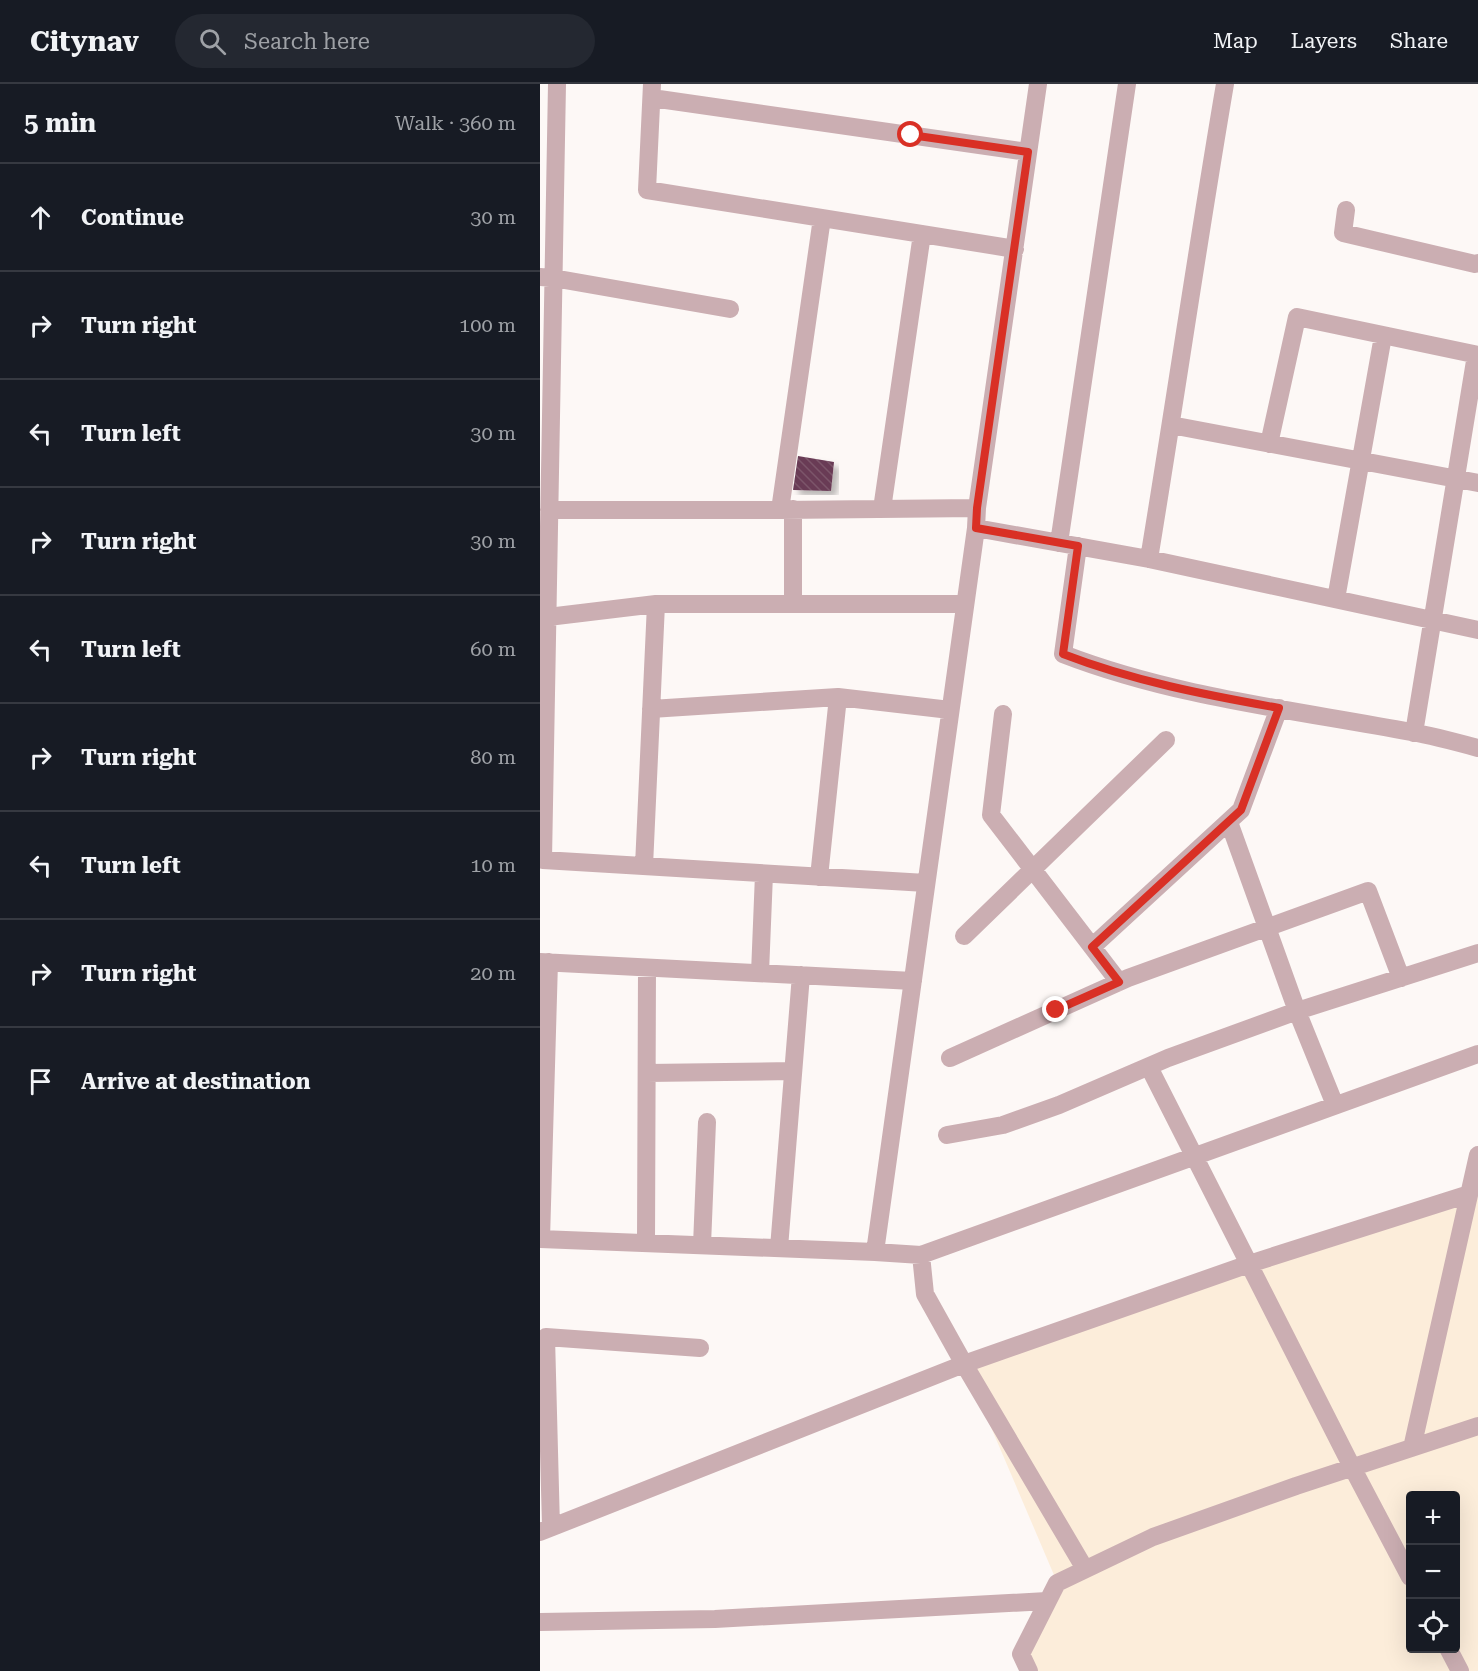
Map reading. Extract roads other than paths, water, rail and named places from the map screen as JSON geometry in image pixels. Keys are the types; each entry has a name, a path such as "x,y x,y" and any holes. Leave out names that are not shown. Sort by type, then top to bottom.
{"street":[{"path":"557,84 547,278 549,510 543,860 926,883"},
{"path":"875,1252 977,508 1038,84"},
{"path":"1059,543 1127,84"},
{"path":"1149,559 1225,84"},
{"path":"1015,249 647,190 652,91 1028,152"},
{"path":"1346,210 1343,233 1478,263"},
{"path":"793,604 786,510 822,218"},
{"path":"882,509 922,234"},
{"path":"547,278 730,309"},
{"path":"1269,444 1297,318 1477,355 1414,733"},
{"path":"1336,599 1383,336"},
{"path":"1171,425 1478,483"},
{"path":"549,510 977,508"},
{"path":"976,528 1149,559 1478,630"},
{"path":"1078,546 1063,654 1130,677 1210,695 1414,733 1478,748"},
{"path":"548,616 656,604 965,604"},
{"path":"644,866 656,604"},
{"path":"651,710 838,697 950,710"},
{"path":"819,877 838,697"},
{"path":"1092,947 1241,810 1279,708"},
{"path":"1003,714 991,815 1119,982"},
{"path":"963,936 1166,740"},
{"path":"1229,822 1297,1011 1335,1105"},
{"path":"760,973 764,873"},
{"path":"950,1058 1119,982 1368,891 1401,978"},
{"path":"947,1135 1003,1125 1059,1105 1149,1066 1297,1011 1478,953"},
{"path":"913,981 544,962 540,1239 921,1255 1478,1054"},
{"path":"646,1243 647,968"},
{"path":"779,1248 801,975"},
{"path":"1149,1066 1406,1569"},
{"path":"647,1073 794,1071"},
{"path":"702,1245 707,1122"},
{"path":"1412,1448 1478,1155"},
{"path":"700,1348 546,1337 546,1529 964,1364 1249,1264 1469,1194"},
{"path":"921,1255 925,1294 1085,1569"},
{"path":"1029,1671 1021,1654 1057,1582 1153,1537 1478,1425"},
{"path":"540,1622 727,1618 1047,1601"},
{"path":"1451,1653 1460,1671"}]}
